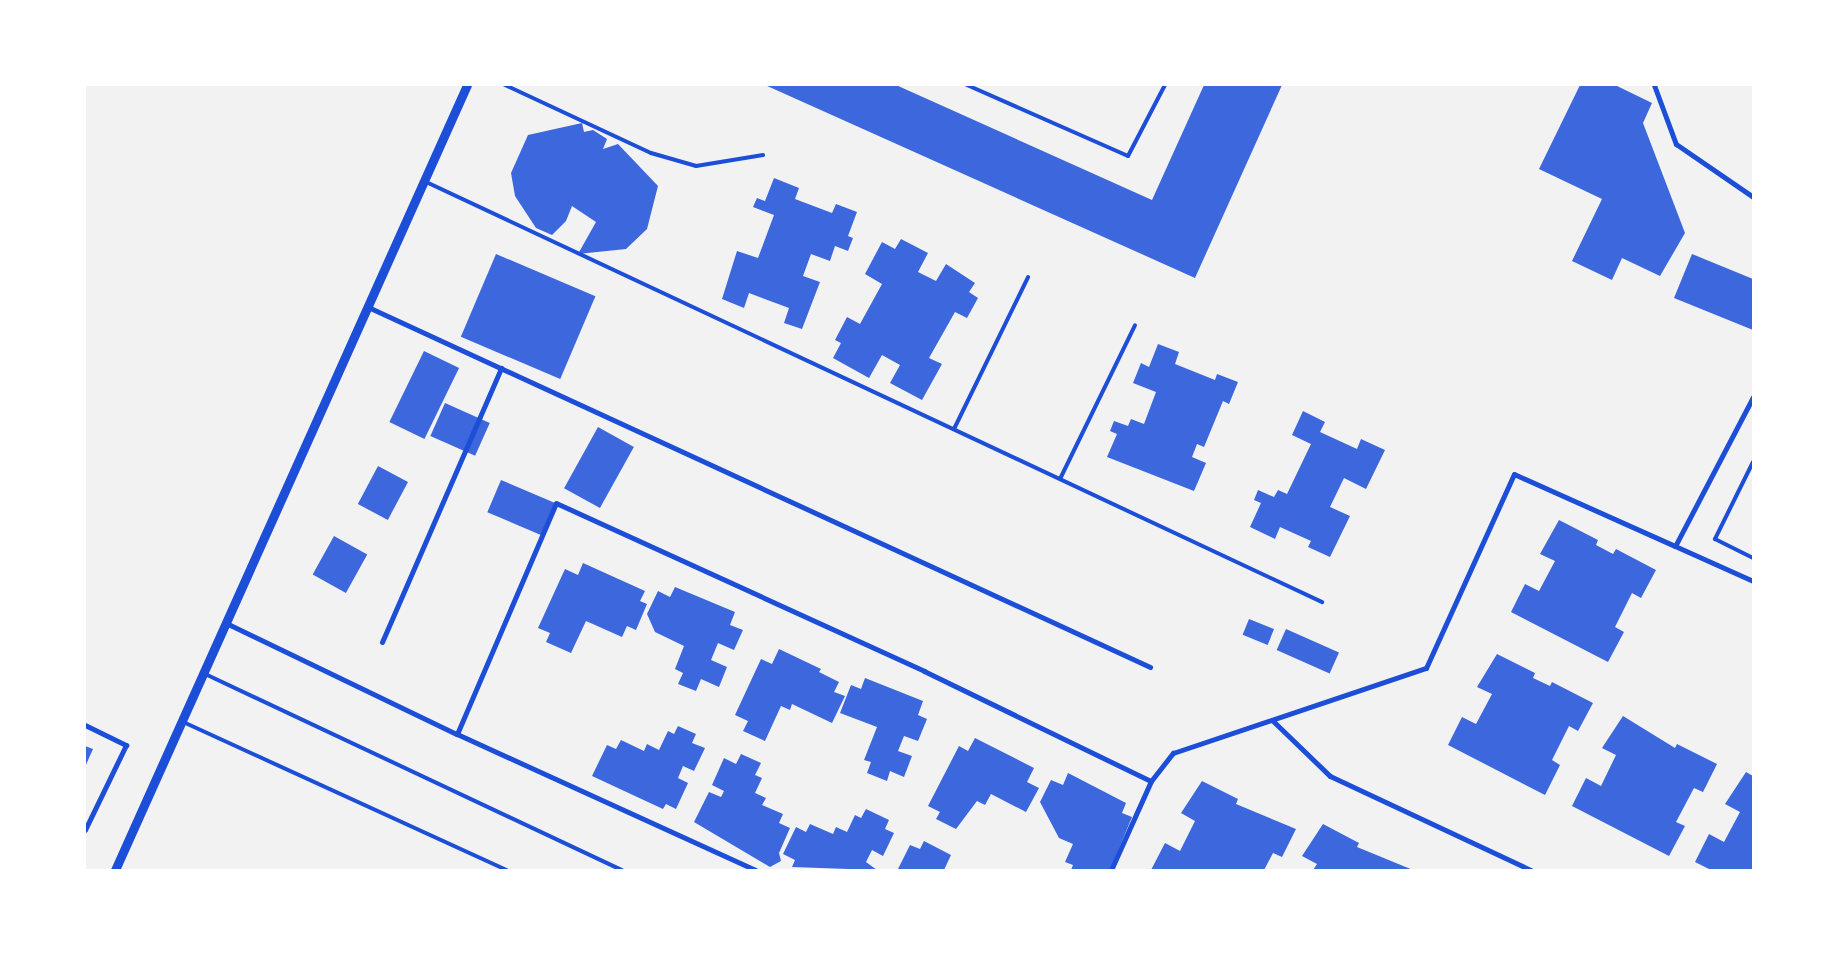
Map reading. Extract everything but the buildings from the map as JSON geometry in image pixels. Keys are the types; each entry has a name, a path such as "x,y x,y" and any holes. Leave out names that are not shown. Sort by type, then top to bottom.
{"street":[{"path":"115,870 203,673 228,624 422,180 467,85"},
{"path":"1654,85 1676,144 1753,197"},
{"path":"368,307 1150,667"},
{"path":"382,642 501,368"},
{"path":"1675,546 1753,397"},
{"path":"1111,870 1151,781 1172,753 1273,721 1426,668 1514,474 1753,581"},
{"path":"457,734 556,503 924,671 1151,781"},
{"path":"228,624 457,734 755,870"},
{"path":"1273,721 1330,776 1531,870"},
{"path":"85,725 126,745 85,830"}],"lane":[{"path":"505,85 651,153 696,166 763,155"},
{"path":"967,85 1128,156 1165,85"},
{"path":"422,180 1322,602"},
{"path":"954,429 1028,277"},
{"path":"1060,479 1135,325"},
{"path":"1753,462 1715,539 1753,558"},
{"path":"203,673 622,870"},
{"path":"181,721 507,870"}]}
